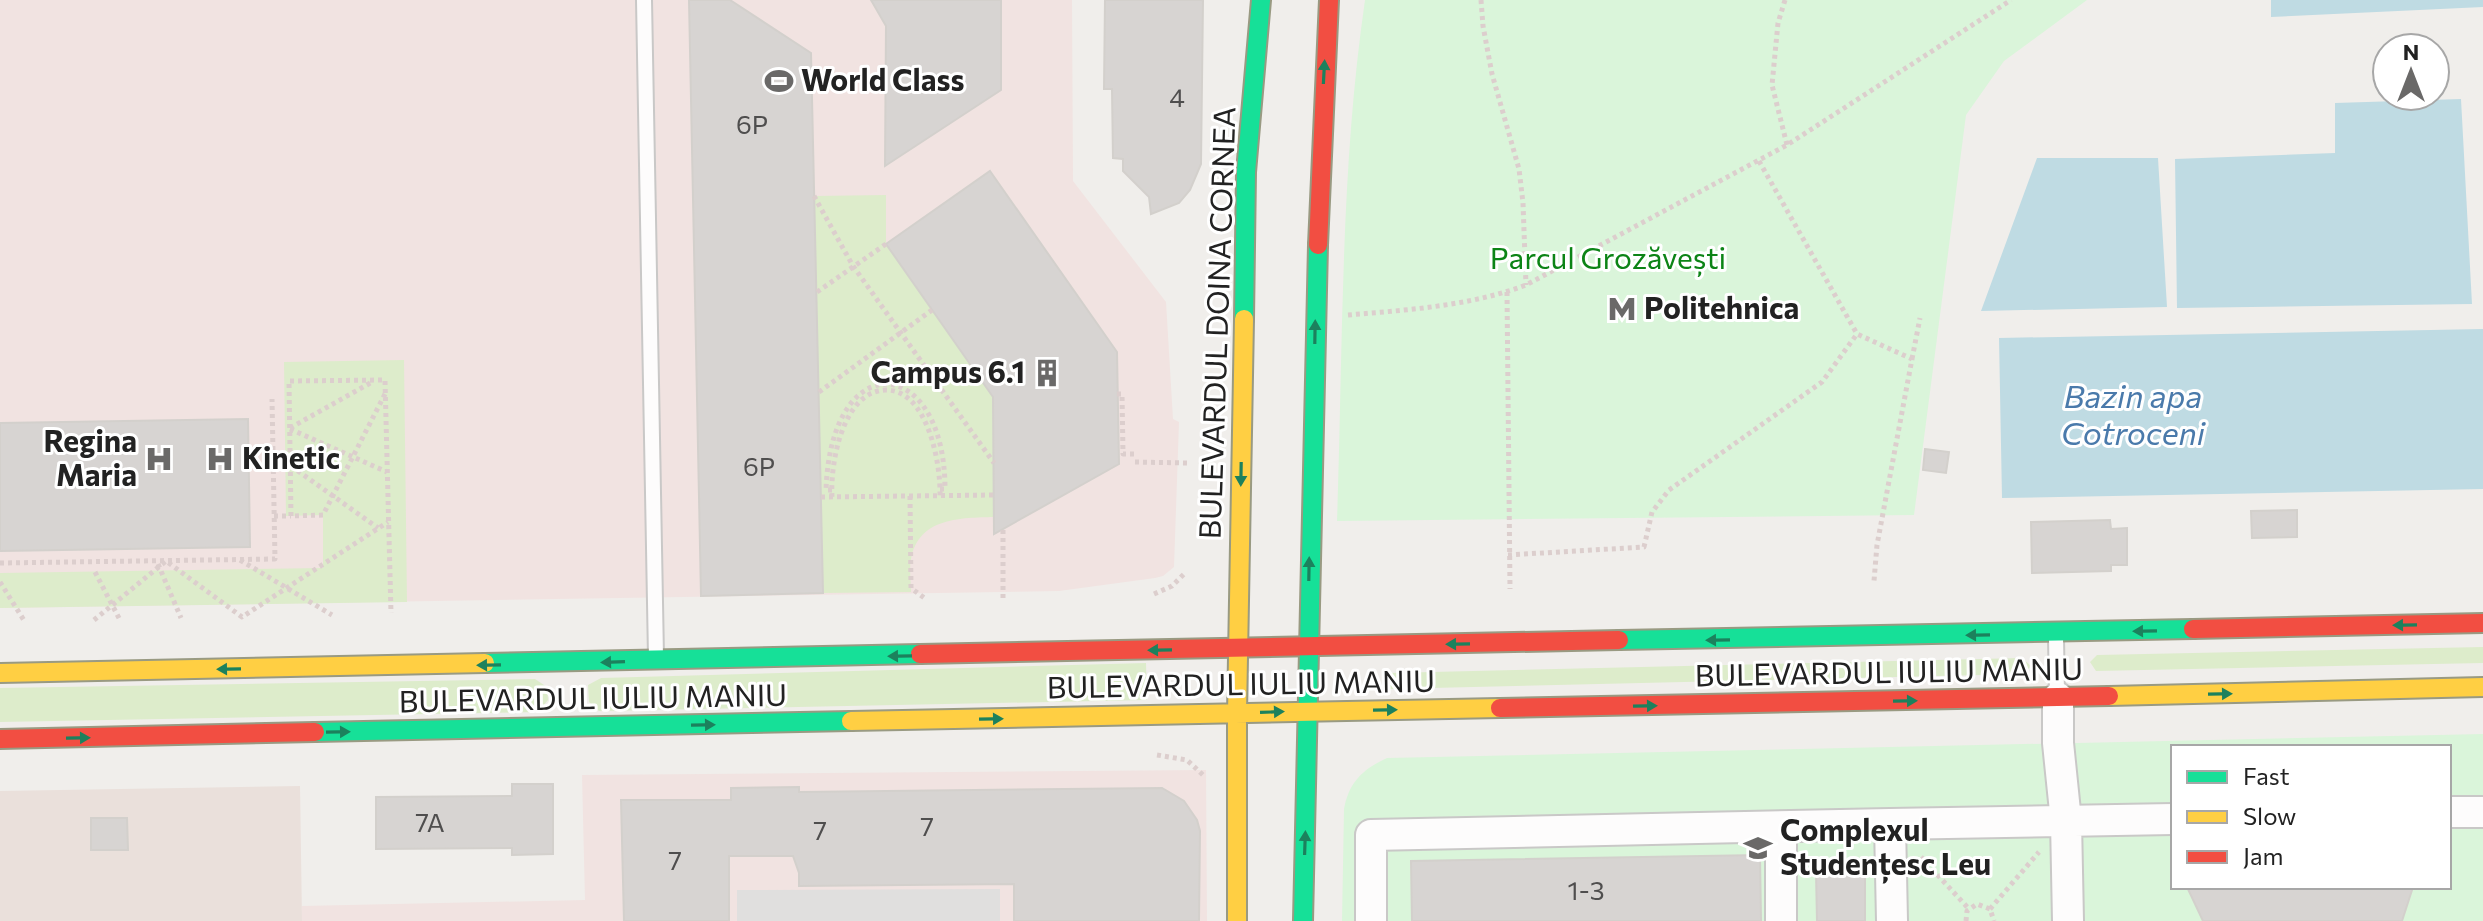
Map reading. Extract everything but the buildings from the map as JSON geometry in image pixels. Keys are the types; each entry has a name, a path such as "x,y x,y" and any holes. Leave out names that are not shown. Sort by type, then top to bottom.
{"main road":[{"name":"BULEVARDUL DOINA CORNEA","path":"1237,921 1237,713 1246,172 1261,0"},
{"path":"1303,921 1315,318 1329,0"},
{"name":"BULEVARDUL IULIU MANIU","path":"0,673 2483,623"},
{"name":"BULEVARDUL IULIU MANIU","path":"0,739 2483,687"}],"street":[{"path":"2058,698 2058,743 2066,821 2068,921"},
{"path":"2451,812 2483,812"},
{"path":"1371,921 1371,835 2171,819"},
{"path":"1890,824 1892,921"},
{"path":"1781,827 1781,921"}],"lane":[{"path":"644,0 656,661"},
{"path":"2056,633 2058,698"}],"path":[{"path":"1481,0 1492,74 1519,169 1526,285"},
{"path":"1785,0 1778,23 1772,85 1787,145"},
{"path":"1315,318 1438,306 1526,285 1787,145 2011,0"},
{"path":"1759,161 1857,334 1912,359"},
{"path":"814,196 853,266 994,463"},
{"path":"817,292 886,244"},
{"path":"1507,292 1510,589"},
{"path":"819,392 932,310"},
{"path":"1874,581 1877,545 1920,318"},
{"path":"1509,555 1644,547 1652,512 1669,490 1822,382 1857,334"},
{"path":"290,429 376,380"},
{"path":"291,516 289,381 385,380 391,613"},
{"path":"832,494 834,459 845,423 863,401 884,390 896,392 907,399 924,421 939,462 940,492"},
{"path":"274,516 323,515 385,394"},
{"path":"1117,394 1122,394 1123,454 1135,454"},
{"path":"0,563 275,559 272,399"},
{"path":"290,429 387,472"},
{"path":"1135,462 1187,463"},
{"path":"290,465 378,528"},
{"path":"821,497 832,494 910,496 940,492 994,495"},
{"path":"910,496 911,588 927,600"},
{"path":"166,561 242,617 388,522"},
{"path":"1003,530 1003,598"},
{"path":"240,560 332,615"},
{"path":"94,620 158,563"},
{"path":"158,563 181,618"},
{"path":"95,572 120,620"},
{"path":"1154,594 1172,586 1186,572"},
{"path":"0,582 25,622"},
{"path":"1157,755 1187,760 1210,786"},
{"path":"1990,909 2066,821"},
{"path":"1890,824 1969,909"},
{"path":"1966,921 1969,909 1977,904 1990,909"},
{"path":"1990,909 1994,921"}],"shaded area":[{"path":"0,0 1072,0 1073,181 1166,302 1173,419 1179,422 1174,567 1155,578 1059,591 0,608"},
{"path":"1206,770 1207,921 302,921 302,906 585,900 582,775"},
{"path":"300,786 302,921 0,921 0,791"},
{"path":"1000,889 1000,921 737,921 737,890"}],"green space":[{"name":"Parcul Grozăvești","path":"1365,0 2087,0 2004,61 1966,115 1914,515 1337,521 1347,195"},
{"path":"886,195 886,244 993,397 994,517 943,523 923,535 911,559 911,592 823,593 814,196"},
{"path":"404,360 407,602 0,608 0,573 323,568 323,515 286,516 284,362"},
{"path":"2483,647 2483,663 2096,671 2090,662 2097,655"},
{"path":"2022,658 2031,666 2024,674 1389,689 1389,673"},
{"path":"1146,663 1147,700 599,711 589,702 588,685 601,678"},
{"path":"535,679 547,687 548,700 538,712 0,722 0,688"},
{"name":"Complexul Studențesc Leu","path":"2483,734 2483,921 1342,921 1344,809 1353,784 1371,767 1387,758"}],"water":[{"path":"2271,0 2483,0 2483,7 2271,17"},
{"name":"Bazin apa Cotroceni","path":"2451,99 2461,99 2472,304 2177,308 2175,159 2335,153 2335,103 2371,102 2371,112 2451,112"},
{"name":"Bazin apa Cotroceni","path":"2037,158 2158,158 2167,307 1981,311"},
{"name":"Bazin apa Cotroceni","path":"2483,329 2483,489 2002,498 1999,338"}],"traffic: fast":[{"path":"1244,319 1246,172 1261,0"},
{"path":"1303,921 1318,245"},
{"path":"1619,640 2193,629"},
{"path":"485,663 920,654"},
{"path":"315,732 851,721"}],"traffic: slow":[{"path":"1237,921 1237,713 1244,319"},
{"path":"0,673 485,663"},
{"path":"2109,696 2483,687"},
{"path":"851,721 1500,708"}],"traffic: jam":[{"path":"1318,245 1329,0"},
{"path":"2193,629 2483,623"},
{"path":"920,654 1619,640"},
{"path":"1500,708 2109,696"},
{"path":"0,739 315,732"}],"place":[{"name":"World Class","path":"779,81"},
{"name":"Politehnica","path":"1622,309"},
{"name":"Campus 6.1","path":"1047,373"},
{"name":"Regina Maria","path":"159,459"},
{"name":"Kinetic","path":"220,459"},
{"name":"Complexul Studențesc Leu","path":"1758,848"}]}
